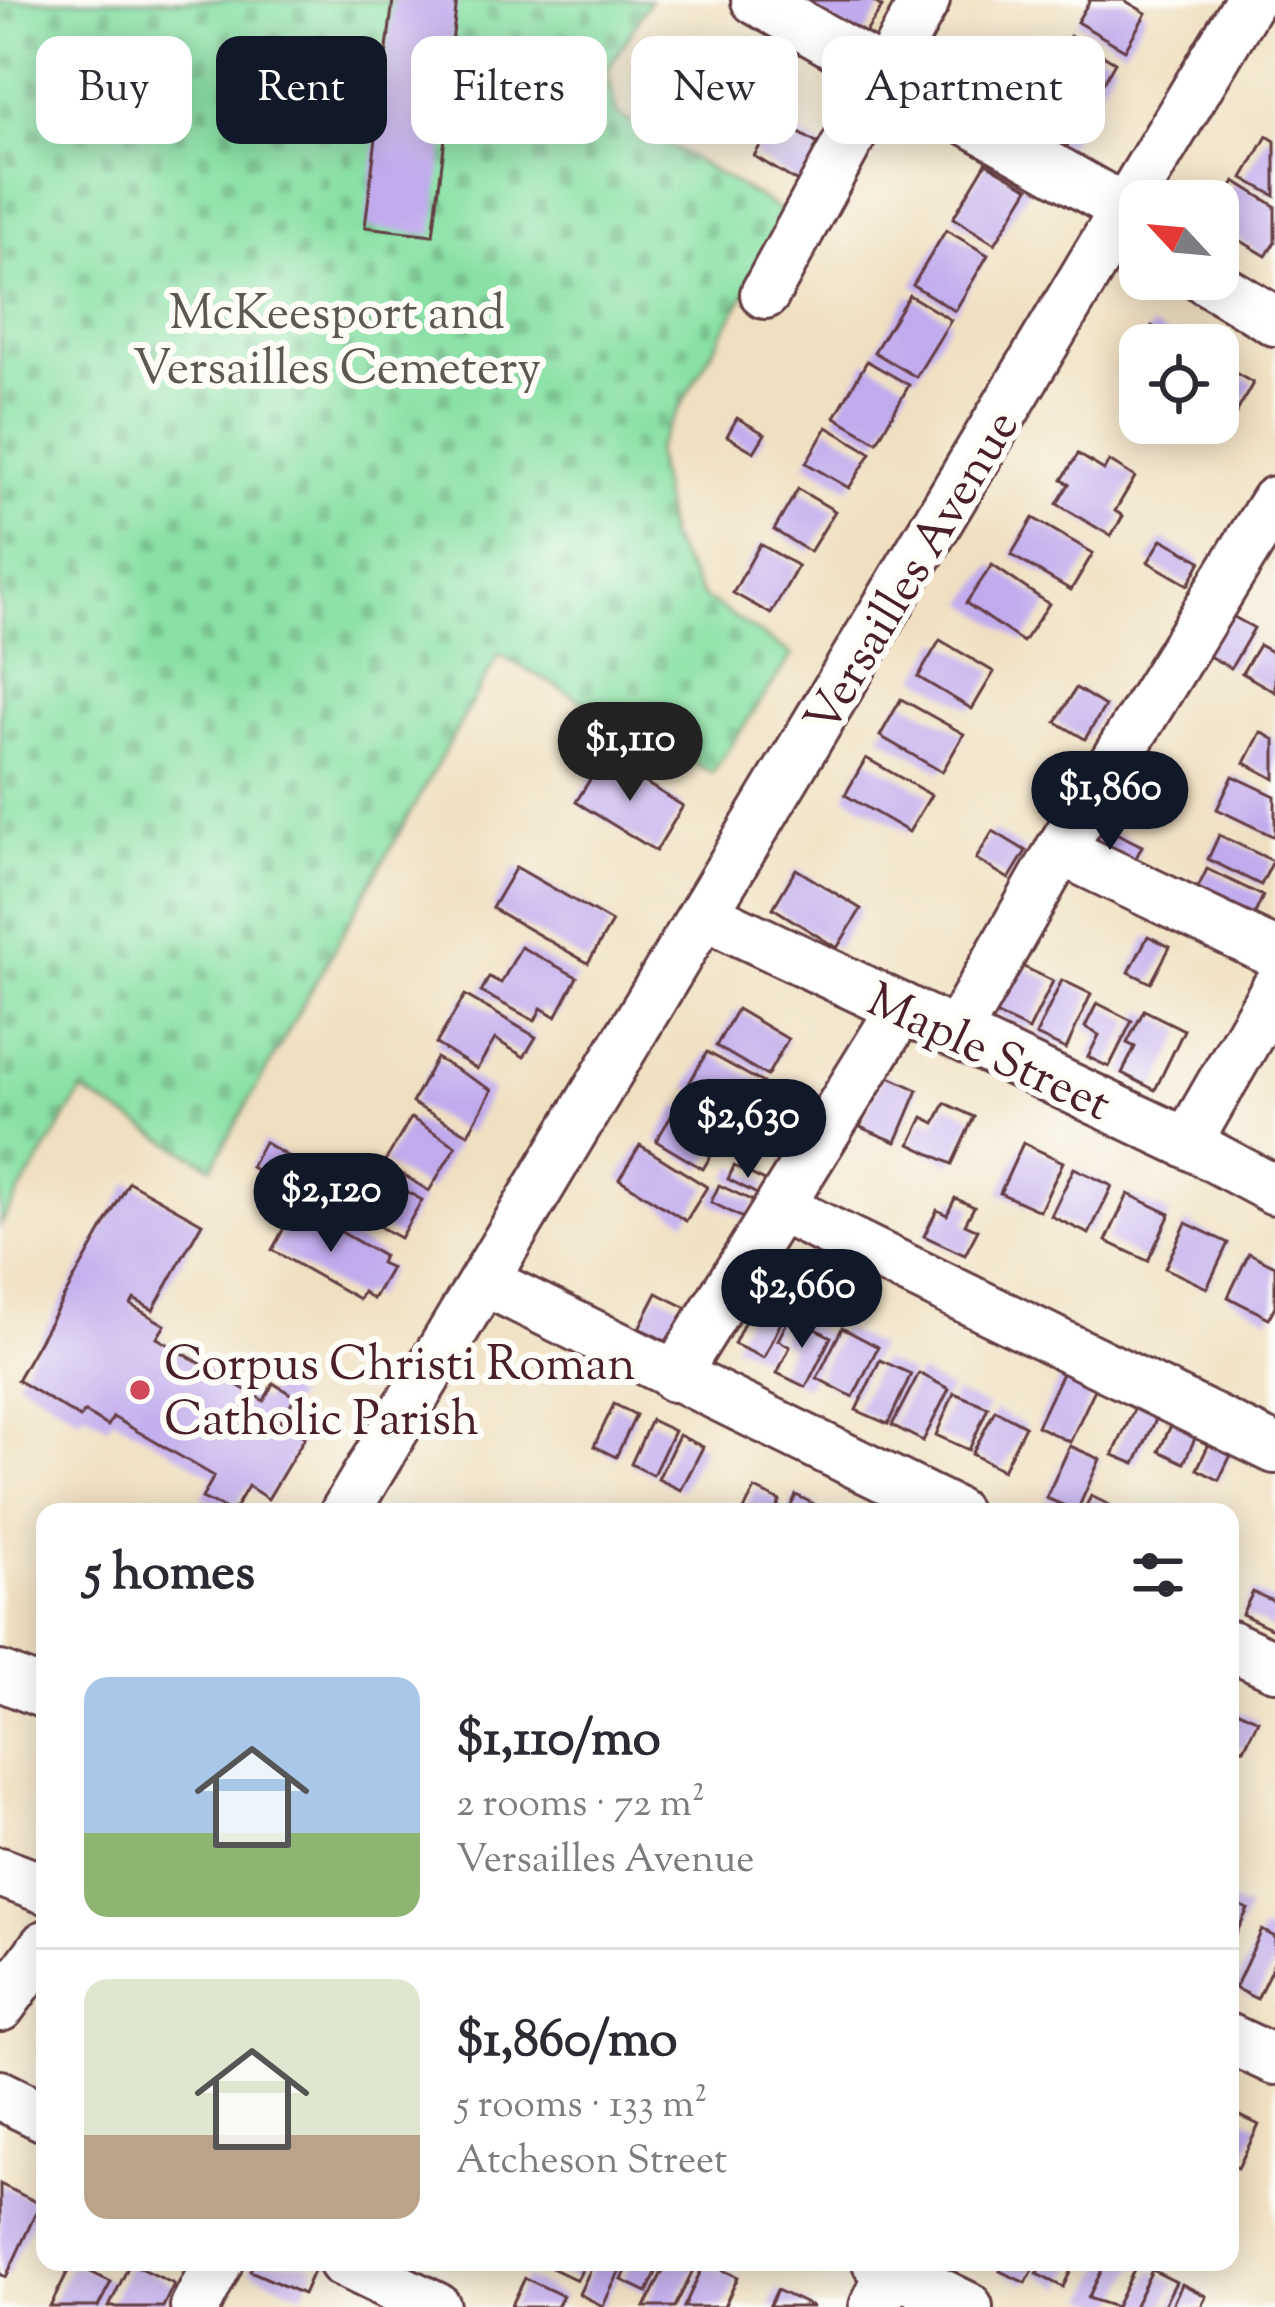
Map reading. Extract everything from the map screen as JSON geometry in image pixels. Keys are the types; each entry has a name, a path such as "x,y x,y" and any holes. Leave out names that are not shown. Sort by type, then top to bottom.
{"street":[{"path":"756,0 822,37"},
{"path":"904,36 925,0"},
{"name":"Versailles Avenue","path":"1153,180 1250,0"},
{"path":"765,294 845,144"},
{"path":"998,144 1119,220"},
{"name":"Versailles Avenue","path":"350,1503 703,914 1119,241"},
{"path":"1239,299 1275,321"},
{"path":"956,1033 1060,850 1275,501"},
{"path":"1060,850 1275,953"},
{"name":"Maple Street","path":"703,914 1187,1143 1275,1190"},
{"path":"1187,1143 1275,990"},
{"path":"674,1377 902,1008"},
{"path":"781,1208 1275,1449"},
{"path":"484,1281 936,1503"},
{"path":"1239,1649 1275,1666"},
{"path":"0,1676 36,1690"},
{"path":"0,1872 36,1886"},
{"path":"0,2007 36,1957"},
{"path":"1239,2043 1275,2060"},
{"path":"0,2095 36,2113"},
{"path":"195,2307 213,2271"},
{"path":"362,2271 436,2307"},
{"path":"884,2275 968,2307"}],"green space":[{"name":"McKeesport and Versailles Cemetery","path":"0,0 650,0 607,71 617,114 631,122 631,144 668,144 790,216 655,450 669,539 703,597 792,655 712,773 499,654 212,1167 82,1091 0,1225"}],"building":[{"path":"393,0 457,0 453,36 411,36 411,144 444,144 433,235 365,227 375,144 387,144 387,49"},
{"path":"812,0 871,0 882,7 864,36 855,36 808,6"},
{"path":"1090,0 1124,0 1146,13 1125,50 1077,22"},
{"path":"1105,56 1115,62 1105,80"},
{"path":"798,132 823,147 801,184 754,156 761,144 798,144"},
{"path":"1267,136 1275,141 1275,196 1243,178"},
{"path":"1045,144 1068,144 1062,154"},
{"path":"986,163 1029,188 995,244 953,218"},
{"path":"1239,184 1275,206 1275,242 1266,256 1239,240"},
{"path":"946,230 988,255 955,311 913,285"},
{"path":"909,295 951,320 916,377 874,352"},
{"path":"867,361 909,385 877,442 835,417"},
{"path":"1239,375 1253,383 1239,408"},
{"path":"737,418 765,434 754,452 727,436"},
{"path":"827,427 871,453 849,488 806,463"},
{"path":"1078,454 1104,470 1109,461 1135,477 1115,511 1123,516 1111,536 1057,504 1069,484 1062,480"},
{"path":"798,489 835,511 810,552 774,530"},
{"path":"1033,518 1093,553 1071,590 1011,555"},
{"path":"1162,539 1201,561 1188,585 1148,562"},
{"path":"760,544 798,566 771,614 733,593"},
{"path":"992,565 1049,604 1023,642 966,603"},
{"path":"1214,606 1254,628 1231,668 1192,647"},
{"path":"940,640 994,672 972,709 918,677"},
{"path":"1259,645 1275,654 1275,692 1242,673"},
{"path":"1076,688 1105,706 1085,739 1056,722"},
{"path":"901,699 964,734 942,772 880,736"},
{"path":"1261,732 1275,740 1275,779 1245,763"},
{"path":"604,757 683,806 656,851 576,802"},
{"path":"866,758 931,795 909,832 845,795"},
{"path":"1233,776 1275,796 1275,837 1217,809"},
{"path":"1090,830 1112,841 1116,833 1142,846 1126,878 1077,855"},
{"path":"993,831 1026,851 1009,879 976,859"},
{"path":"1219,835 1273,861 1261,885 1208,859"},
{"path":"516,867 612,922 588,963 492,908"},
{"path":"796,869 861,909 837,948 773,908"},
{"path":"1207,869 1263,896 1246,933 1189,906"},
{"path":"1148,936 1170,947 1151,983 1129,972"},
{"path":"521,947 577,977 556,1017 541,1008 535,1021 481,992 489,977 501,983"},
{"path":"1005,958 1053,981 1029,1030 989,1011"},
{"path":"1062,980 1091,994 1066,1049 1036,1035"},
{"path":"465,995 536,1037 524,1057 495,1039 477,1069 436,1044"},
{"path":"1097,1003 1132,1021 1109,1067 1088,1057 1099,1035 1085,1027"},
{"path":"737,1009 788,1039 767,1076 716,1046"},
{"path":"1144,1010 1184,1030 1155,1090 1122,1073 1135,1047 1127,1043"},
{"path":"707,1052 763,1083 743,1118 687,1087"},
{"path":"436,1058 492,1090 468,1134 412,1103"},
{"path":"883,1074 918,1090 896,1142 860,1127"},
{"path":"788,1096 819,1112 804,1141 773,1125"},
{"path":"945,1103 974,1117 952,1164 910,1144 923,1117 935,1123"},
{"path":"678,1105 725,1132 703,1169 656,1141"},
{"path":"411,1118 456,1146 429,1191 384,1163"},
{"path":"264,1142 319,1176 309,1191 283,1174 277,1183 251,1167"},
{"path":"1023,1143 1063,1162 1040,1211 1000,1193"},
{"path":"640,1145 707,1187 686,1221 619,1179"},
{"path":"734,1166 767,1182 761,1196 728,1179"},
{"path":"1074,1168 1112,1186 1089,1234 1051,1216"},
{"path":"386,1180 422,1200 400,1238 364,1218"},
{"name":"Corpus Christi Roman Catholic Parish","path":"129,1182 202,1223 153,1310 134,1299 131,1305 165,1325 157,1338 264,1401 273,1383 295,1397 280,1422 305,1437 268,1499 248,1486 238,1503 213,1503 202,1498 214,1476 113,1417 108,1426 84,1412 80,1418 17,1380"},
{"path":"719,1185 755,1202 747,1220 711,1202"},
{"path":"1128,1194 1170,1214 1148,1261 1106,1241"},
{"path":"955,1198 974,1207 965,1224 978,1230 965,1255 924,1236 937,1210 947,1215"},
{"path":"296,1206 383,1256 380,1263 391,1268 373,1299 363,1292 359,1299 272,1250"},
{"path":"1186,1223 1228,1243 1207,1288 1165,1268"},
{"path":"1249,1253 1275,1266 1275,1306 1269,1318 1228,1297"},
{"path":"767,1275 797,1289 764,1358 734,1344"},
{"path":"657,1293 695,1312 678,1347 639,1328"},
{"path":"790,1316 831,1337 806,1387 777,1373 790,1347 778,1340"},
{"path":"842,1328 878,1347 853,1397 817,1378"},
{"path":"880,1360 911,1374 888,1424 856,1410"},
{"path":"1065,1367 1098,1383 1070,1442 1037,1426"},
{"path":"919,1373 949,1389 923,1441 892,1425"},
{"path":"1143,1390 1165,1400 1135,1464 1113,1455"},
{"path":"954,1393 988,1407 969,1450 936,1435"},
{"path":"614,1404 636,1415 616,1457 594,1446"},
{"path":"1179,1408 1203,1420 1184,1463 1159,1451"},
{"path":"995,1410 1025,1426 1003,1470 972,1454"},
{"path":"651,1420 674,1431 653,1475 631,1464"},
{"path":"1217,1427 1239,1438 1219,1480 1197,1469"},
{"path":"679,1435 703,1447 681,1490 658,1479"},
{"path":"1070,1446 1100,1459 1081,1503 1046,1498"},
{"path":"755,1489 780,1501 779,1503 748,1503"},
{"path":"1253,1592 1275,1602 1275,1630 1242,1614"},
{"path":"1239,1711 1258,1720 1244,1749 1239,1747"},
{"path":"1239,1905 1248,1909 1239,1928"},
{"path":"1262,1930 1275,1937 1275,1961 1257,1999 1239,1990 1239,1979"},
{"path":"1239,2115 1259,2125 1239,2166"},
{"path":"0,2184 36,2202 36,2213 6,2277 0,2274"},
{"path":"68,2271 88,2271 111,2282 98,2307 50,2307"},
{"path":"126,2271 147,2271 174,2284 163,2307 109,2307"},
{"path":"250,2271 313,2271 303,2294"},
{"path":"558,2271 582,2271 577,2280"},
{"path":"590,2271 620,2271 603,2306 579,2294"},
{"path":"626,2271 657,2271 647,2292 622,2280"},
{"path":"663,2271 693,2271 675,2307 645,2307"},
{"path":"701,2271 725,2271 738,2277 724,2307 684,2307"},
{"path":"1000,2271 1032,2271 1026,2283"},
{"path":"1038,2271 1071,2271 1063,2287"},
{"path":"1102,2271 1134,2271 1116,2307 1088,2298"},
{"path":"1152,2271 1176,2282 1163,2307 1134,2307"},
{"path":"525,2278 563,2296 557,2307 511,2307"},
{"path":"1182,2284 1206,2296 1201,2307 1171,2307"},
{"path":"777,2290 813,2307 769,2307"}],"place":[{"name":"Corpus Christi Roman Catholic Parish","path":"140,1390"}]}
